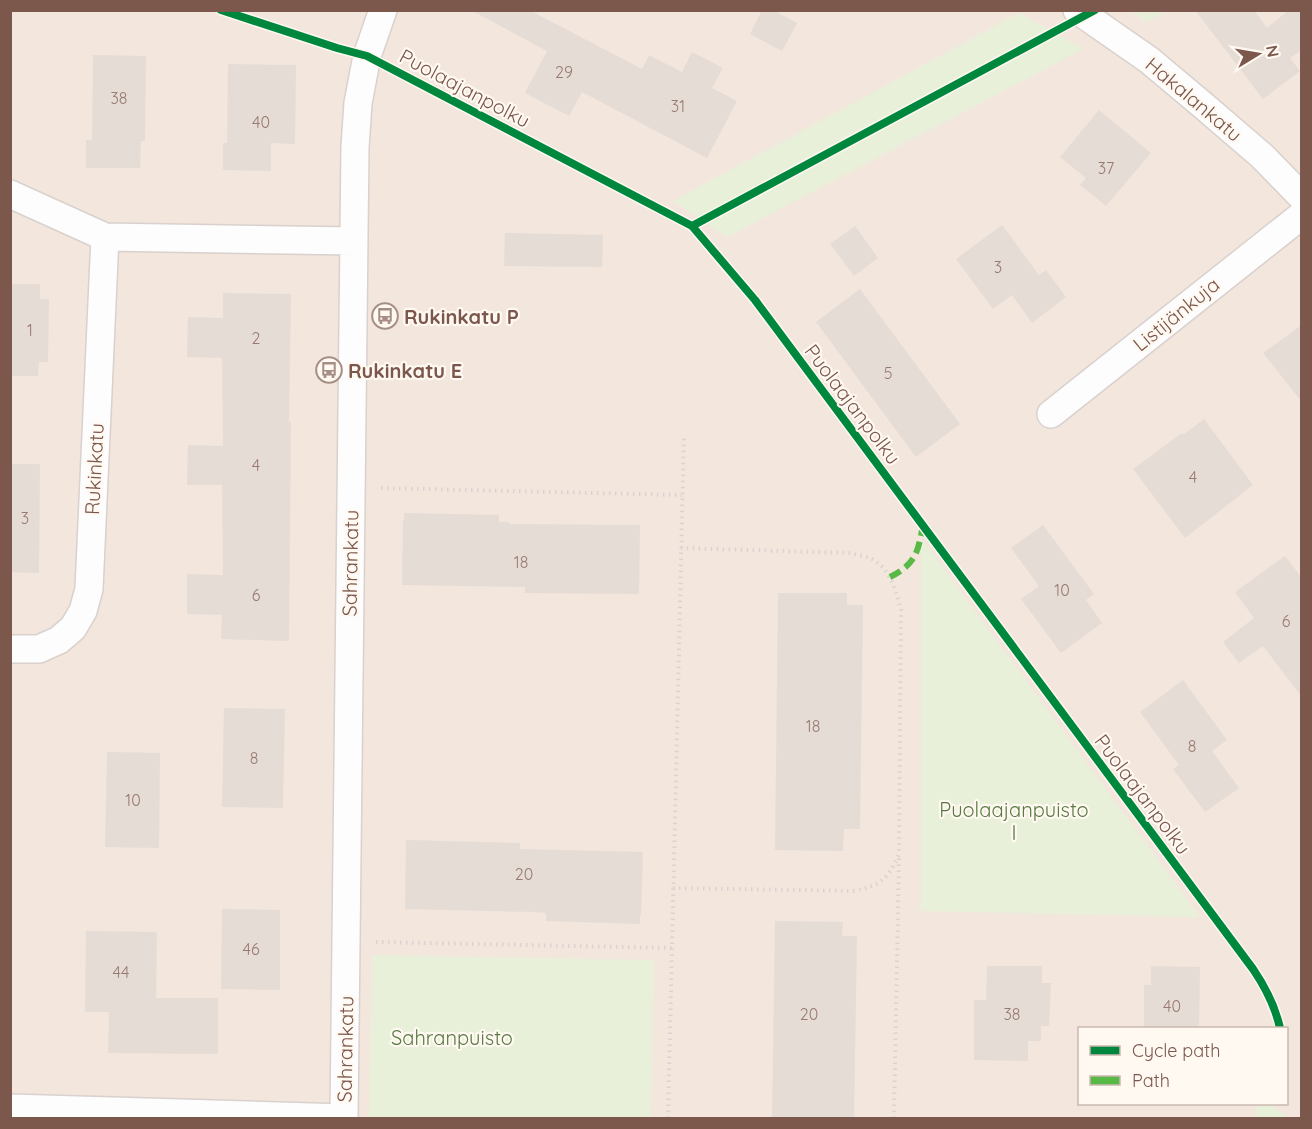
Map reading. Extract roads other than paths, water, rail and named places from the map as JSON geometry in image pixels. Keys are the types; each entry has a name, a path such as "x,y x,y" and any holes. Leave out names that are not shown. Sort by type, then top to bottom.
{"street":[{"name":"Sahrankatu","path":"344,1118 356,147 358,103 368,56 384,10"},
{"name":"Hakalankatu","path":"1077,10 1149,60 1262,156 1302,197"},
{"path":"10,194 105,237 354,241"},
{"name":"Listijänkuja","path":"1051,414 1302,215"},
{"name":"Rukinkatu","path":"10,649 39,649 59,640 73,628 83,611 89,589 105,237"},
{"path":"10,1108 86,1115 344,1118"}],"place":[{"name":"Rukinkatu P","path":"385,316"},
{"name":"Rukinkatu E","path":"329,370"}],"park label":[{"name":"Puolaajanpuisto I","path":"1014,820"},
{"name":"Sahranpuisto","path":"452,1037"}]}
